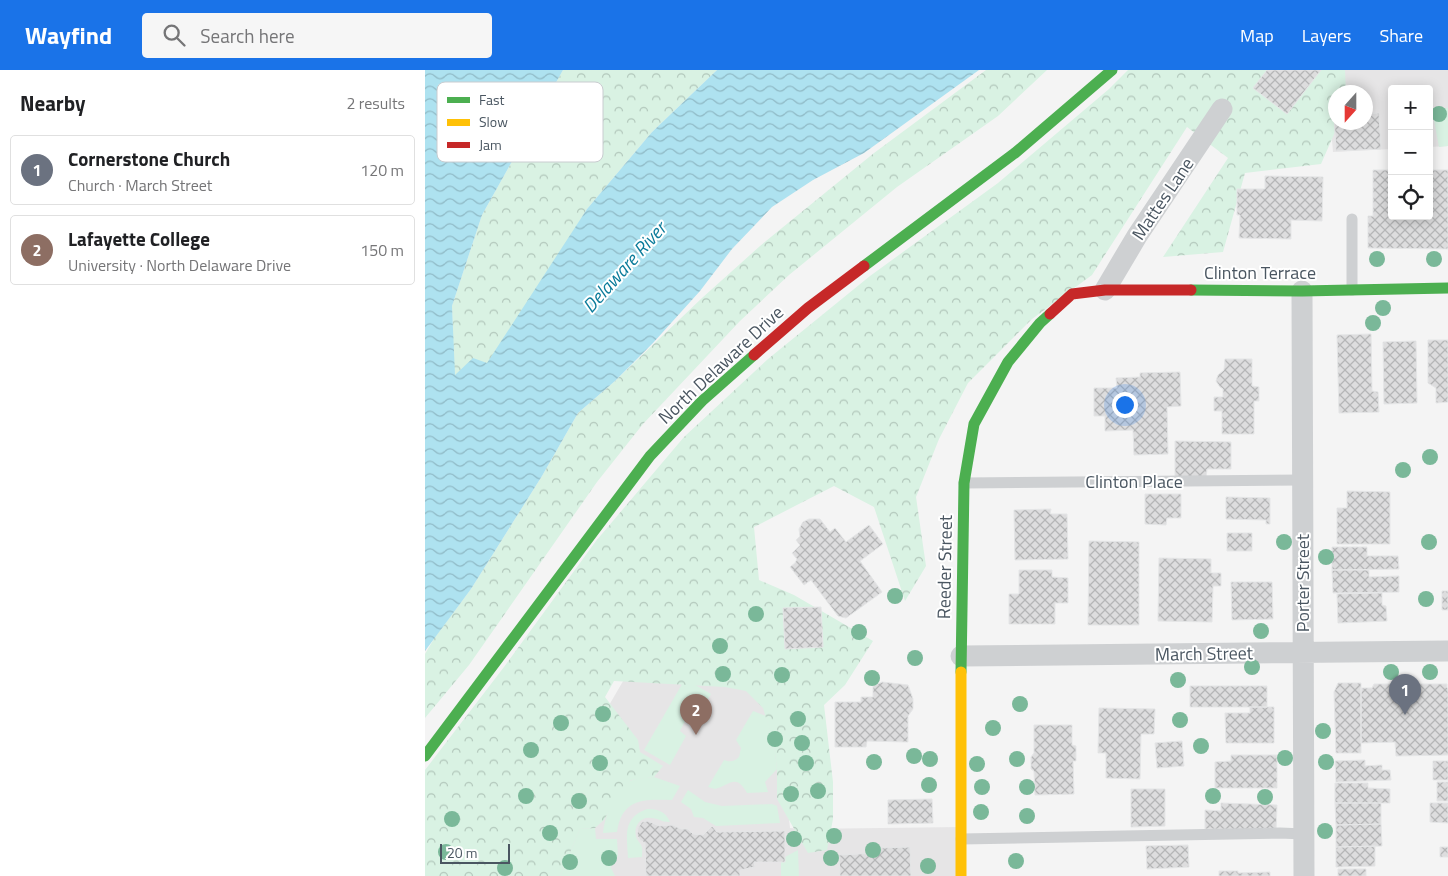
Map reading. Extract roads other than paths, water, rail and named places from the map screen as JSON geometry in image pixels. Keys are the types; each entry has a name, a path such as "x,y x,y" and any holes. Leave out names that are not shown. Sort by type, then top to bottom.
{"street":[{"name":"North Delaware Drive","path":"425,756 650,456 703,401 808,308 1015,153 1112,70"},
{"name":"Mattes Lane","path":"1105,290 1137,236 1222,110"},
{"name":"Clinton Terrace","path":"1072,294 1105,290 1448,288"},
{"name":"Porter Street","path":"1302,290 1304,876"},
{"name":"Reeder Street","path":"961,876 961,656 964,483 975,424 1009,362 1040,323 1072,294"},
{"name":"March Street","path":"961,656 1448,651"}],"lane":[{"path":"1352,219 1352,290"},
{"name":"Clinton Place","path":"964,483 1303,480"},
{"path":"961,839 1304,834"}],"water":[{"name":"Delaware River","path":"425,70 563,70 556,82 437,82 437,162 512,162 482,215 452,306 455,375 473,358 487,363 587,209 652,132 717,70 979,70 864,153 813,180 772,207 732,249 700,291 653,343 615,381 578,413 542,476 471,589 425,651"}],"place":[{"name":"Cornerstone Church","path":"1405,715"},
{"name":"Lafayette College","path":"696,735"}]}
